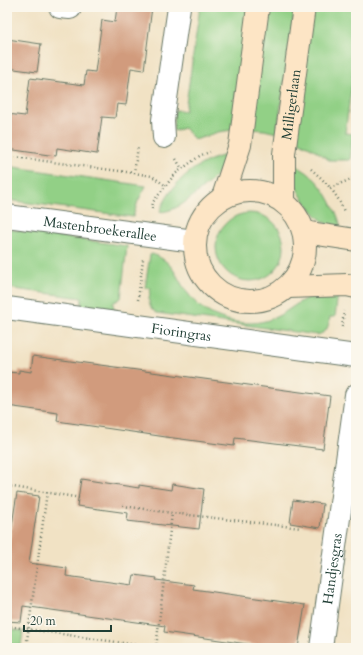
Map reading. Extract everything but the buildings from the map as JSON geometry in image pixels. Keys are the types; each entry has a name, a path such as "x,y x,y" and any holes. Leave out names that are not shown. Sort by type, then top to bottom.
{"main road":[{"path":"223,197 240,145 258,7"},
{"name":"Milligerlaan","path":"284,202 284,154 304,7"},
{"path":"243,191 265,192 284,202 297,216 304,232 306,252 300,271 288,287 272,298 254,302 234,300 217,291 204,277 196,260 194,241 199,223 209,208 223,197 243,191"},
{"path":"304,232 355,239"},
{"path":"288,287 352,286"}],"street":[{"path":"164,129 179,7"},
{"name":"Mastenbroekerallee","path":"7,216 194,241"},
{"name":"Fioringras","path":"7,308 347,355"},
{"name":"Handjesgras","path":"321,648 356,395"}],"path":[{"path":"134,173 140,135 164,129"},
{"path":"135,326 145,234 153,202 175,174 201,155 240,145"},
{"path":"284,154 304,162 326,182 341,204 355,239"},
{"path":"7,156 152,176 166,186"},
{"path":"330,188 356,177"},
{"path":"347,355 352,286"},
{"path":"7,486 81,498"},
{"path":"26,648 47,492"},
{"path":"123,506 301,528"},
{"path":"7,626 156,648 172,513"}],"green space":[{"path":"200,7 250,7 232,130 218,132 195,140 184,128 174,131 173,127 175,110 185,111"},
{"path":"265,7 295,7 277,133 249,129"},
{"path":"311,7 356,7 356,53 345,133 353,134 350,160 329,160 295,139"},
{"path":"226,155 221,170 210,182 181,205 171,210 160,212 171,191 186,175 204,163"},
{"path":"294,165 301,168 313,177 323,189 337,215 340,227 333,227 319,218 300,195 294,181"},
{"path":"7,166 146,186 138,201 133,217 7,200"},
{"path":"243,213 257,213 269,218 279,228 284,240 284,254 279,266 269,276 257,281 243,281 231,276 221,266 216,254 216,240 221,228 231,218"},
{"path":"7,229 127,246 121,298 113,303 114,310 82,307 82,298 7,288"},
{"path":"152,254 164,260 172,268 198,305 215,316 236,322 246,323 267,321 281,315 308,297 316,294 338,293 335,317 330,317 327,329 317,335 157,313 151,308 149,302 151,288 145,288 150,255"},
{"path":"7,629 23,631 21,646 7,644"}]}
